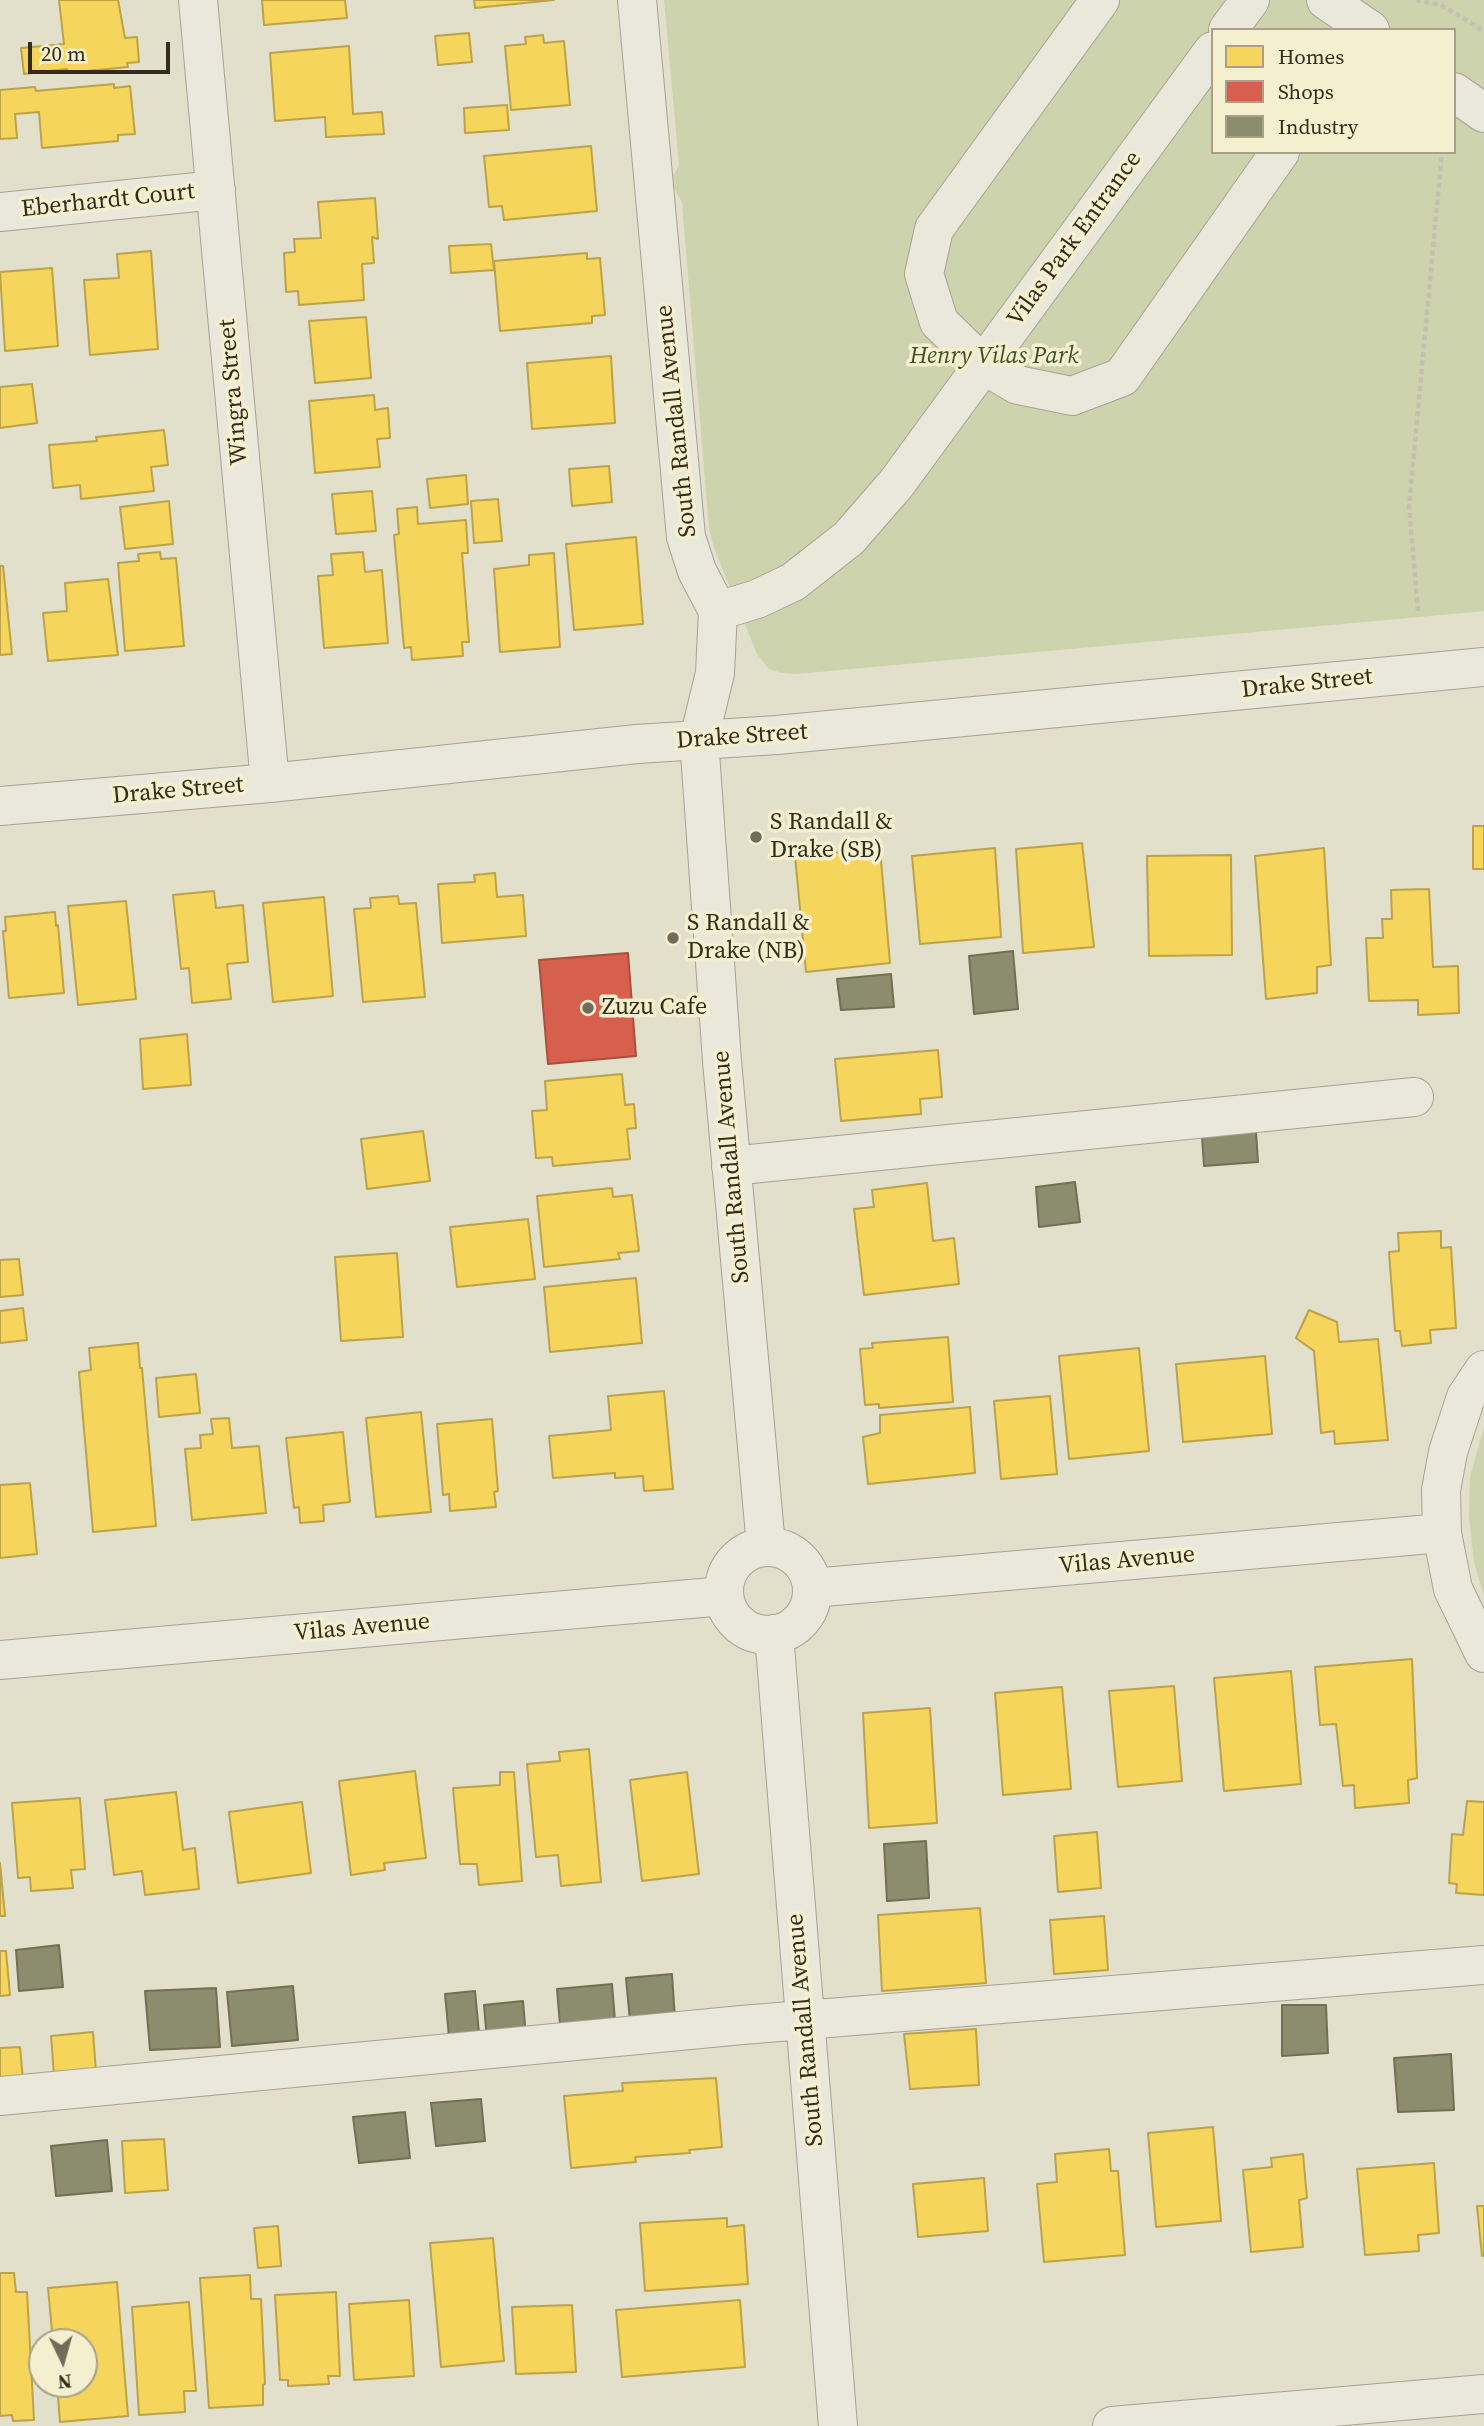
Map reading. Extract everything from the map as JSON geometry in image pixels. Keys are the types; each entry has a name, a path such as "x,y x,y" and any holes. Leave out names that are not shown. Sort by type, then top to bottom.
{"street":[{"name":"Wingra Street","path":"198,0 270,783"},
{"name":"South Randall Avenue","path":"638,0 686,537 697,571 718,611 715,673 699,739 731,1166 766,1546"},
{"path":"1100,0 934,229 924,274 939,321 982,364 1018,385 1072,396 1122,377 1279,154"},
{"path":"1229,28 1250,0"},
{"path":"1326,0 1365,28"},
{"name":"Vilas Park Entrance","path":"718,611 757,599 793,582 849,538 896,484 1211,54"},
{"name":"Eberhardt Court","path":"0,212 216,190"},
{"name":"Drake Street","path":"0,806 270,783 699,739 790,734 1484,667"},
{"path":"731,1166 1414,1097"},
{"path":"1484,1370 1466,1397 1448,1452 1441,1490 1442,1533 1453,1589 1484,1653"},
{"name":"Vilas Avenue","path":"813,1588 1442,1533"},
{"path":"766,1546 793,1553 810,1575 813,1588 811,1602 797,1623 787,1631 774,1634 746,1630 727,1610 724,1596 724,1582 729,1568 752,1549 766,1546"},
{"name":"Vilas Avenue","path":"0,1660 724,1596"},
{"name":"South Randall Avenue","path":"774,1634 838,2426"},
{"path":"0,2096 805,2019 1484,1965"},
{"path":"1112,2426 1484,2394"}],"path":[{"path":"1416,0 1441,5 1484,31"},
{"path":"1418,611 1409,506 1442,154"}],"green space":[{"name":"Henry Vilas Park","path":"664,0 1484,0 1484,611 797,674 769,669 757,654 714,548 709,529 682,202 674,188 673,176 679,165"},
{"path":"1484,1427 1484,1596 1474,1562 1469,1517 1470,1477"}],"building: Homes":[{"path":"59,0 118,0 125,38 137,37 139,62 127,63 128,67 67,73 67,69 24,74 21,48 64,44"},
{"path":"262,0 345,0 347,18 264,25"},
{"path":"474,0 554,0 475,8"},
{"path":"469,33 472,62 438,65 435,36"},
{"path":"543,35 544,43 564,41 570,105 511,110 505,46 526,44 525,37"},
{"path":"349,46 353,114 382,112 384,134 326,137 325,117 275,121 270,53"},
{"path":"114,84 114,88 130,86 135,134 118,135 118,141 42,148 39,112 15,114 17,138 0,139 0,90 35,87 36,91"},
{"path":"507,105 509,130 465,133 464,108"},
{"path":"591,146 597,211 504,220 502,206 489,207 484,156"},
{"path":"375,198 378,239 372,237 374,263 362,264 364,300 299,305 298,291 286,292 284,253 295,252 294,239 321,238 318,202"},
{"path":"491,244 494,270 451,273 449,246"},
{"path":"151,251 158,349 90,355 84,280 119,278 117,254"},
{"path":"587,253 587,259 600,258 605,315 592,316 592,323 500,331 494,261"},
{"path":"52,268 58,346 5,351 0,272"},
{"path":"366,317 371,378 315,383 309,321"},
{"path":"611,356 615,423 532,429 527,363"},
{"path":"32,384 37,423 0,428 0,387"},
{"path":"374,395 375,410 388,408 390,438 377,439 380,467 315,473 309,401"},
{"path":"164,430 168,465 151,467 154,491 81,499 80,485 53,488 49,445 97,441 96,437"},
{"path":"609,466 612,502 572,506 569,469"},
{"path":"466,475 468,504 430,508 427,479"},
{"path":"372,491 376,531 336,534 332,494"},
{"path":"498,499 502,541 474,543 471,501"},
{"path":"169,501 173,544 125,549 120,507"},
{"path":"417,507 418,524 466,520 468,553 462,553 469,642 462,642 463,656 412,660 411,647 404,648 394,535 399,534 397,509"},
{"path":"636,537 643,624 574,630 566,544"},
{"path":"160,552 161,559 176,558 184,646 125,651 118,563 139,561 138,554"},
{"path":"363,552 365,572 382,570 388,643 324,648 318,576 333,575 331,554"},
{"path":"554,553 560,647 500,652 494,569 529,565 529,555"},
{"path":"0,566 3,566 12,654 0,655"},
{"path":"108,579 118,655 48,661 43,613 67,611 65,583"},
{"path":"1473,826 1484,826 1484,869 1473,869"},
{"path":"1082,843 1094,947 1023,953 1016,849"},
{"path":"995,848 1001,937 920,944 912,856"},
{"path":"1324,848 1331,965 1317,967 1317,993 1266,999 1255,856"},
{"path":"880,849 890,963 806,972 795,856"},
{"path":"1231,855 1232,955 1149,956 1147,856"},
{"path":"495,873 497,897 523,895 526,936 442,943 438,884 475,882 474,875"},
{"path":"1429,889 1433,967 1458,966 1459,1013 1418,1015 1418,1000 1369,1001 1366,938 1383,938 1382,919 1392,919 1391,890"},
{"path":"214,891 216,908 243,905 248,962 227,964 231,999 192,1003 189,968 181,969 173,895"},
{"path":"398,896 399,904 416,903 425,997 363,1002 354,909 371,908 370,898"},
{"path":"324,897 333,996 273,1002 263,903"},
{"path":"126,901 136,999 78,1005 68,906"},
{"path":"55,912 64,993 9,998 3,931 6,931 5,917"},
{"path":"187,1034 191,1085 143,1089 140,1039"},
{"path":"938,1050 942,1097 920,1099 921,1114 841,1121 835,1059"},
{"path":"622,1074 625,1105 634,1104 636,1128 627,1129 630,1159 553,1166 552,1157 536,1158 532,1111 547,1110 545,1081"},
{"path":"423,1131 430,1181 367,1189 361,1139"},
{"path":"927,1183 933,1241 954,1238 959,1284 864,1295 854,1209 874,1207 872,1190"},
{"path":"612,1188 613,1197 632,1195 639,1251 618,1253 620,1259 544,1267 537,1196"},
{"path":"528,1219 535,1279 457,1287 450,1227"},
{"path":"1441,1231 1441,1248 1451,1247 1456,1328 1430,1330 1431,1343 1402,1346 1400,1331 1395,1331 1389,1252 1399,1251 1398,1233"},
{"path":"397,1253 403,1337 341,1341 335,1257"},
{"path":"19,1259 23,1295 0,1297 0,1260"},
{"path":"636,1278 642,1343 550,1352 544,1287"},
{"path":"23,1308 27,1340 0,1343 0,1311"},
{"path":"1309,1310 1337,1322 1339,1342 1378,1339 1388,1440 1335,1444 1334,1431 1321,1433 1314,1351 1296,1338"},
{"path":"948,1337 953,1402 879,1408 879,1404 865,1405 860,1349 873,1348 872,1343"},
{"path":"138,1343 156,1526 93,1532 79,1372 91,1370 89,1348"},
{"path":"1139,1348 1149,1451 1069,1459 1059,1356"},
{"path":"1265,1356 1272,1434 1183,1442 1176,1364"},
{"path":"196,1374 200,1413 159,1417 156,1378"},
{"path":"664,1391 673,1489 644,1491 643,1476 615,1478 615,1473 553,1478 549,1436 611,1430 608,1396"},
{"path":"1050,1396 1057,1474 1001,1479 994,1401"},
{"path":"970,1407 975,1473 868,1484 863,1437 880,1433 880,1415"},
{"path":"421,1412 431,1512 376,1517 366,1418"},
{"path":"229,1418 232,1448 259,1446 266,1513 192,1520 185,1449 201,1448 200,1435 213,1434 211,1419"},
{"path":"492,1419 498,1491 494,1492 496,1507 450,1511 449,1494 443,1495 437,1424"},
{"path":"343,1432 350,1502 323,1505 324,1521 300,1523 299,1507 294,1508 286,1438"},
{"path":"30,1483 37,1554 0,1558 0,1485"},
{"path":"1412,1659 1417,1778 1408,1780 1409,1803 1355,1808 1354,1785 1343,1786 1336,1724 1320,1725 1315,1667"},
{"path":"1291,1671 1301,1784 1224,1791 1214,1678"},
{"path":"1174,1686 1182,1781 1118,1787 1109,1691"},
{"path":"1062,1687 1071,1789 1003,1795 995,1693"},
{"path":"930,1708 937,1823 869,1828 863,1713"},
{"path":"589,1749 601,1882 561,1886 558,1855 536,1857 527,1764 560,1761 559,1752"},
{"path":"415,1771 426,1858 384,1863 385,1870 351,1875 339,1781"},
{"path":"500,1772 514,1772 522,1881 479,1885 477,1864 460,1864 453,1788 500,1785"},
{"path":"687,1772 699,1874 642,1881 630,1780"},
{"path":"176,1792 183,1850 195,1848 199,1889 145,1895 142,1871 114,1875 105,1800"},
{"path":"80,1798 85,1869 71,1870 73,1888 31,1891 30,1877 18,1878 12,1803"},
{"path":"1467,1801 1484,1802 1484,1895 1456,1893 1457,1884 1449,1883 1452,1834 1463,1835"},
{"path":"302,1802 311,1873 238,1883 229,1812"},
{"path":"1097,1832 1101,1888 1058,1892 1054,1836"},
{"path":"0,1863 5,1916 0,1916"},
{"path":"980,1908 986,1983 882,1991 878,1915"},
{"path":"1104,1916 1108,1970 1054,1974 1050,1920"},
{"path":"0,1951 6,1951 10,1995 0,1996"},
{"path":"976,2029 979,2085 910,2089 904,2034"},
{"path":"93,2032 96,2072 54,2075 51,2036"},
{"path":"20,2047 23,2080 0,2081 0,2048"},
{"path":"716,2078 722,2147 689,2150 690,2153 635,2157 636,2162 571,2168 564,2096 623,2091 622,2083"},
{"path":"1213,2127 1221,2221 1156,2227 1148,2133"},
{"path":"164,2139 168,2190 125,2193 122,2141"},
{"path":"1109,2149 1111,2171 1118,2171 1125,2255 1044,2262 1037,2184 1057,2182 1055,2154"},
{"path":"1303,2154 1307,2198 1299,2200 1303,2247 1251,2252 1243,2170 1272,2167 1271,2158"},
{"path":"1434,2163 1439,2233 1418,2235 1419,2251 1365,2255 1357,2169"},
{"path":"984,2178 988,2231 918,2237 913,2184"},
{"path":"1477,2206 1484,2206 1484,2256 1482,2256"},
{"path":"727,2218 727,2227 744,2225 748,2284 645,2291 640,2223"},
{"path":"278,2226 281,2266 258,2268 254,2228"},
{"path":"493,2238 504,2361 441,2367 430,2243"},
{"path":"0,2273 14,2273 16,2292 27,2292 28,2398 33,2398 34,2420 13,2421 12,2415 0,2416"},
{"path":"250,2275 251,2299 261,2299 265,2384 263,2405 209,2408 200,2278"},
{"path":"117,2282 128,2416 60,2422 58,2398 98,2398 98,2328 52,2328 48,2288"},
{"path":"336,2292 340,2376 328,2376 329,2384 288,2386 288,2380 280,2380 275,2295"},
{"path":"409,2300 414,2376 354,2380 349,2304"},
{"path":"740,2300 745,2367 622,2377 616,2310"},
{"path":"189,2302 196,2391 184,2391 185,2412 139,2415 132,2307"},
{"path":"572,2305 576,2372 516,2374 512,2307"}],"building: Shops":[{"name":"Zuzu Cafe","path":"628,953 636,1056 548,1064 539,960"}],"building: Industry":[{"path":"1013,951 1018,1009 974,1014 969,956"},
{"path":"891,974 894,1007 841,1010 837,979"},
{"path":"1256,1132 1258,1162 1204,1166 1202,1136"},
{"path":"1075,1182 1080,1222 1039,1227 1036,1187"},
{"path":"926,1841 929,1898 887,1901 884,1844"},
{"path":"59,1945 63,1987 19,1991 16,1950"},
{"path":"672,1974 675,2019 630,2022 626,1978"},
{"path":"612,1984 616,2033 561,2037 557,1989"},
{"path":"293,1986 298,2040 232,2046 227,1992"},
{"path":"216,1988 220,2047 150,2050 145,1991"},
{"path":"475,1991 479,2033 449,2037 445,1994"},
{"path":"523,2001 526,2037 487,2041 484,2005"},
{"path":"1282,2005 1326,2005 1328,2053 1282,2056"},
{"path":"1451,2054 1454,2110 1398,2112 1394,2058"},
{"path":"481,2099 485,2141 436,2146 431,2103"},
{"path":"405,2112 410,2158 359,2163 353,2117"},
{"path":"107,2140 112,2191 56,2196 51,2146"}],"place":[{"name":"S Randall & Drake (SB)","path":"756,837"},
{"name":"S Randall & Drake (NB)","path":"673,938"},
{"name":"Zuzu Cafe","path":"588,1008"}]}
